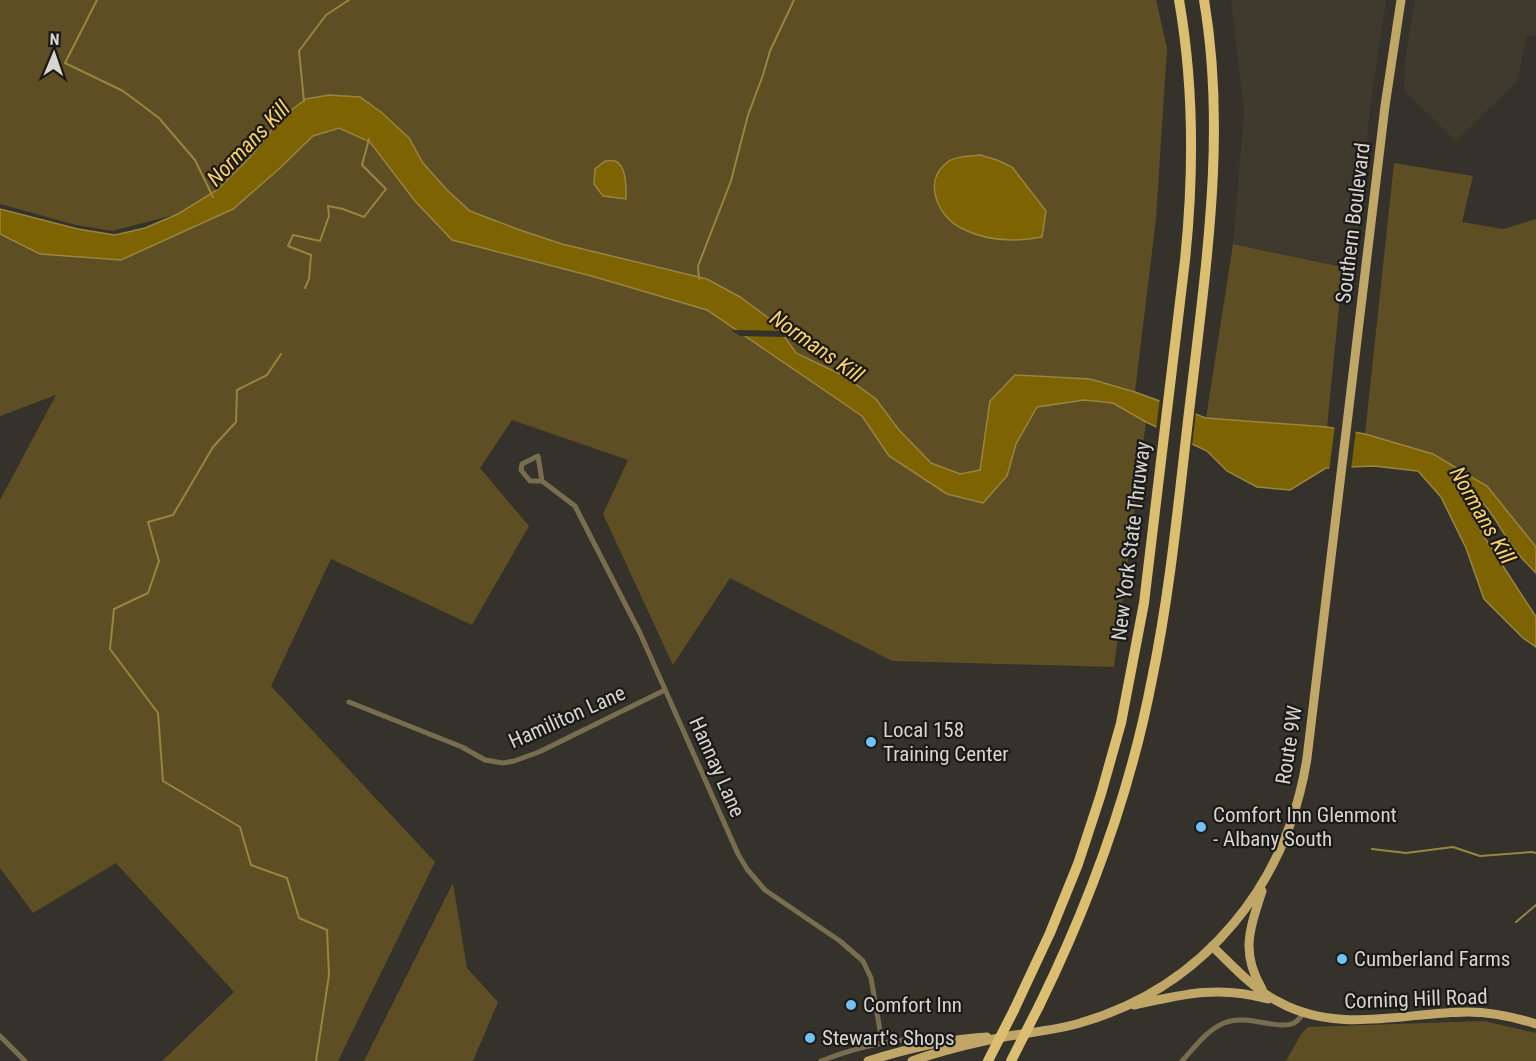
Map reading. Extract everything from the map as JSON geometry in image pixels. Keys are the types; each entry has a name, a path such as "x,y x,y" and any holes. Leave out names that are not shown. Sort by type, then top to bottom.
{"highway":[{"name":"New York State Thruway","path":"988,1061 1014,1010 1069,887 1112,759 1139,635 1189,224 1191,144 1189,81 1179,0"},
{"name":"New York State Thruway","path":"1011,1061 1039,1006 1089,895 1131,768 1157,655 1209,244 1215,135 1204,0"}],"main road":[{"name":"Southern Boulevard","path":"1344,450 1387,90 1401,0"},
{"name":"Route 9W","path":"1120,1008 1168,982 1212,946 1247,906 1267,875 1289,830 1303,780 1344,450"},
{"path":"1265,993 1251,966 1248,947 1249,933 1267,875"},
{"name":"Corning Hill Road","path":"1212,946 1265,993 1304,1013 1332,1019 1353,1020 1478,1013 1500,1015 1536,1024"},
{"path":"912,1061 1007,1037 1071,1026 1120,1008 1186,994 1218,991 1246,993 1279,1002"},
{"path":"868,1061 965,1038 1007,1037"}],"street":[{"name":"Hannay Lane","path":"542,481 538,456 522,464 521,470 530,481 542,481 575,506 640,633 738,854 747,869 765,890 840,941 863,961 871,978 882,1042"},
{"name":"Hamiliton Lane","path":"349,702 462,747 485,760 503,763 523,759 539,752 665,690"},
{"path":"1182,1061 1204,1037 1221,1024 1246,1019 1286,1025 1295,1022 1304,1013"},
{"path":"0,1036 25,1061"},
{"path":"821,1061 882,1042 914,1038 965,1038"}],"shaded area":[{"path":"0,0 1156,0 1167,48 1156,219 1135,392 1090,379 990,401 980,470 960,474 931,463 899,430 876,399 844,376 796,353 774,322 740,297 707,279 562,244 470,211 423,163 409,138 281,118 251,155 217,190 178,214 112,231 76,225 0,204"},
{"path":"1231,0 1386,0 1371,101 1353,268 1233,244 1244,112"},
{"path":"1415,0 1536,0 1536,36 1527,35 1517,81 1456,141 1404,90 1406,52"},
{"path":"329,95 360,97 381,112 409,138 423,163 470,211 562,244 707,279 740,297 774,322 796,353 844,376 876,399 899,430 931,463 960,474 980,470 990,401 1015,375 1090,379 1135,392 1206,418 1327,427 1365,434 1433,454 1487,486 1536,547 1536,573 1516,551 1478,498 1459,488 1483,535 1536,617 1536,647 1523,638 1484,599 1466,548 1441,497 1418,471 1374,466 1326,468 1290,490 1257,487 1227,471 1207,451 1146,422 1113,403 1084,400 1037,407 1016,444 1007,476 983,503 947,494 889,456 862,416 707,310 595,277 452,240 415,201 370,142 339,128 313,136 233,209 121,260 40,254 0,234 0,209 78,229 115,235 145,228 178,214 217,190 251,156 281,118 306,99"},
{"path":"338,128 370,142 415,201 452,240 595,277 707,310 862,416 889,456 947,494 1007,476 1016,444 1037,407 1084,400 1113,403 1146,422 1114,667 892,661 730,578 673,665 603,514 628,460 512,420 480,468 529,526 472,625 331,559 271,686 435,862 338,1061 162,1061 234,992 116,863 33,913 0,868 0,500 56,395 0,416 0,234 40,254 121,260 233,209 313,136"},
{"path":"980,155 1012,167 1046,211 1042,237 1011,240 981,236 961,228 946,216 936,199 935,181 938,172 952,159"},
{"path":"605,161 615,161 622,167 626,199 603,196 594,184 595,169"},
{"path":"1394,163 1473,176 1462,222 1503,229 1536,219 1536,547 1487,486 1433,454 1365,434"},
{"path":"1233,244 1343,267 1327,427 1206,418"},
{"path":"453,883 467,968 498,1002 473,1061 364,1061"},
{"path":"1484,1021 1536,1033 1536,1061 1286,1061 1301,1034 1308,1027"}],"pier":[{"path":"731,330 784,331 788,337 740,336"},
{"path":"1160,398 1196,411 1192,447 1156,430"},
{"path":"1335,425 1356,429 1351,470 1329,471"}],"waterway":[{"name":"Normans Kill","path":"97,0 65,63 123,91 159,118 195,160 213,197"},
{"path":"304,101 299,51 326,15 349,0"},
{"path":"699,279 698,266 731,181 748,115 770,51 794,0"},
{"path":"305,288 309,279 311,255 288,246 293,235 320,241 329,216 328,206 364,217 386,189 362,165 369,139"},
{"path":"281,354 267,375 237,390 236,422 213,447 173,515 148,522 159,561 148,593 114,609 110,649 158,713 163,781 240,827 251,865 287,878 299,918 327,930 329,975 316,1061"},
{"path":"1372,849 1406,853 1453,847 1480,856 1536,853"},
{"path":"1516,922 1536,905"}],"place":[{"name":"Local 158 Training Center","path":"871,742"},
{"name":"Comfort Inn Glenmont - Albany South","path":"1201,827"},
{"name":"Cumberland Farms","path":"1342,959"},
{"name":"Comfort Inn","path":"851,1005"},
{"name":"Stewart's Shops","path":"810,1038"}]}
